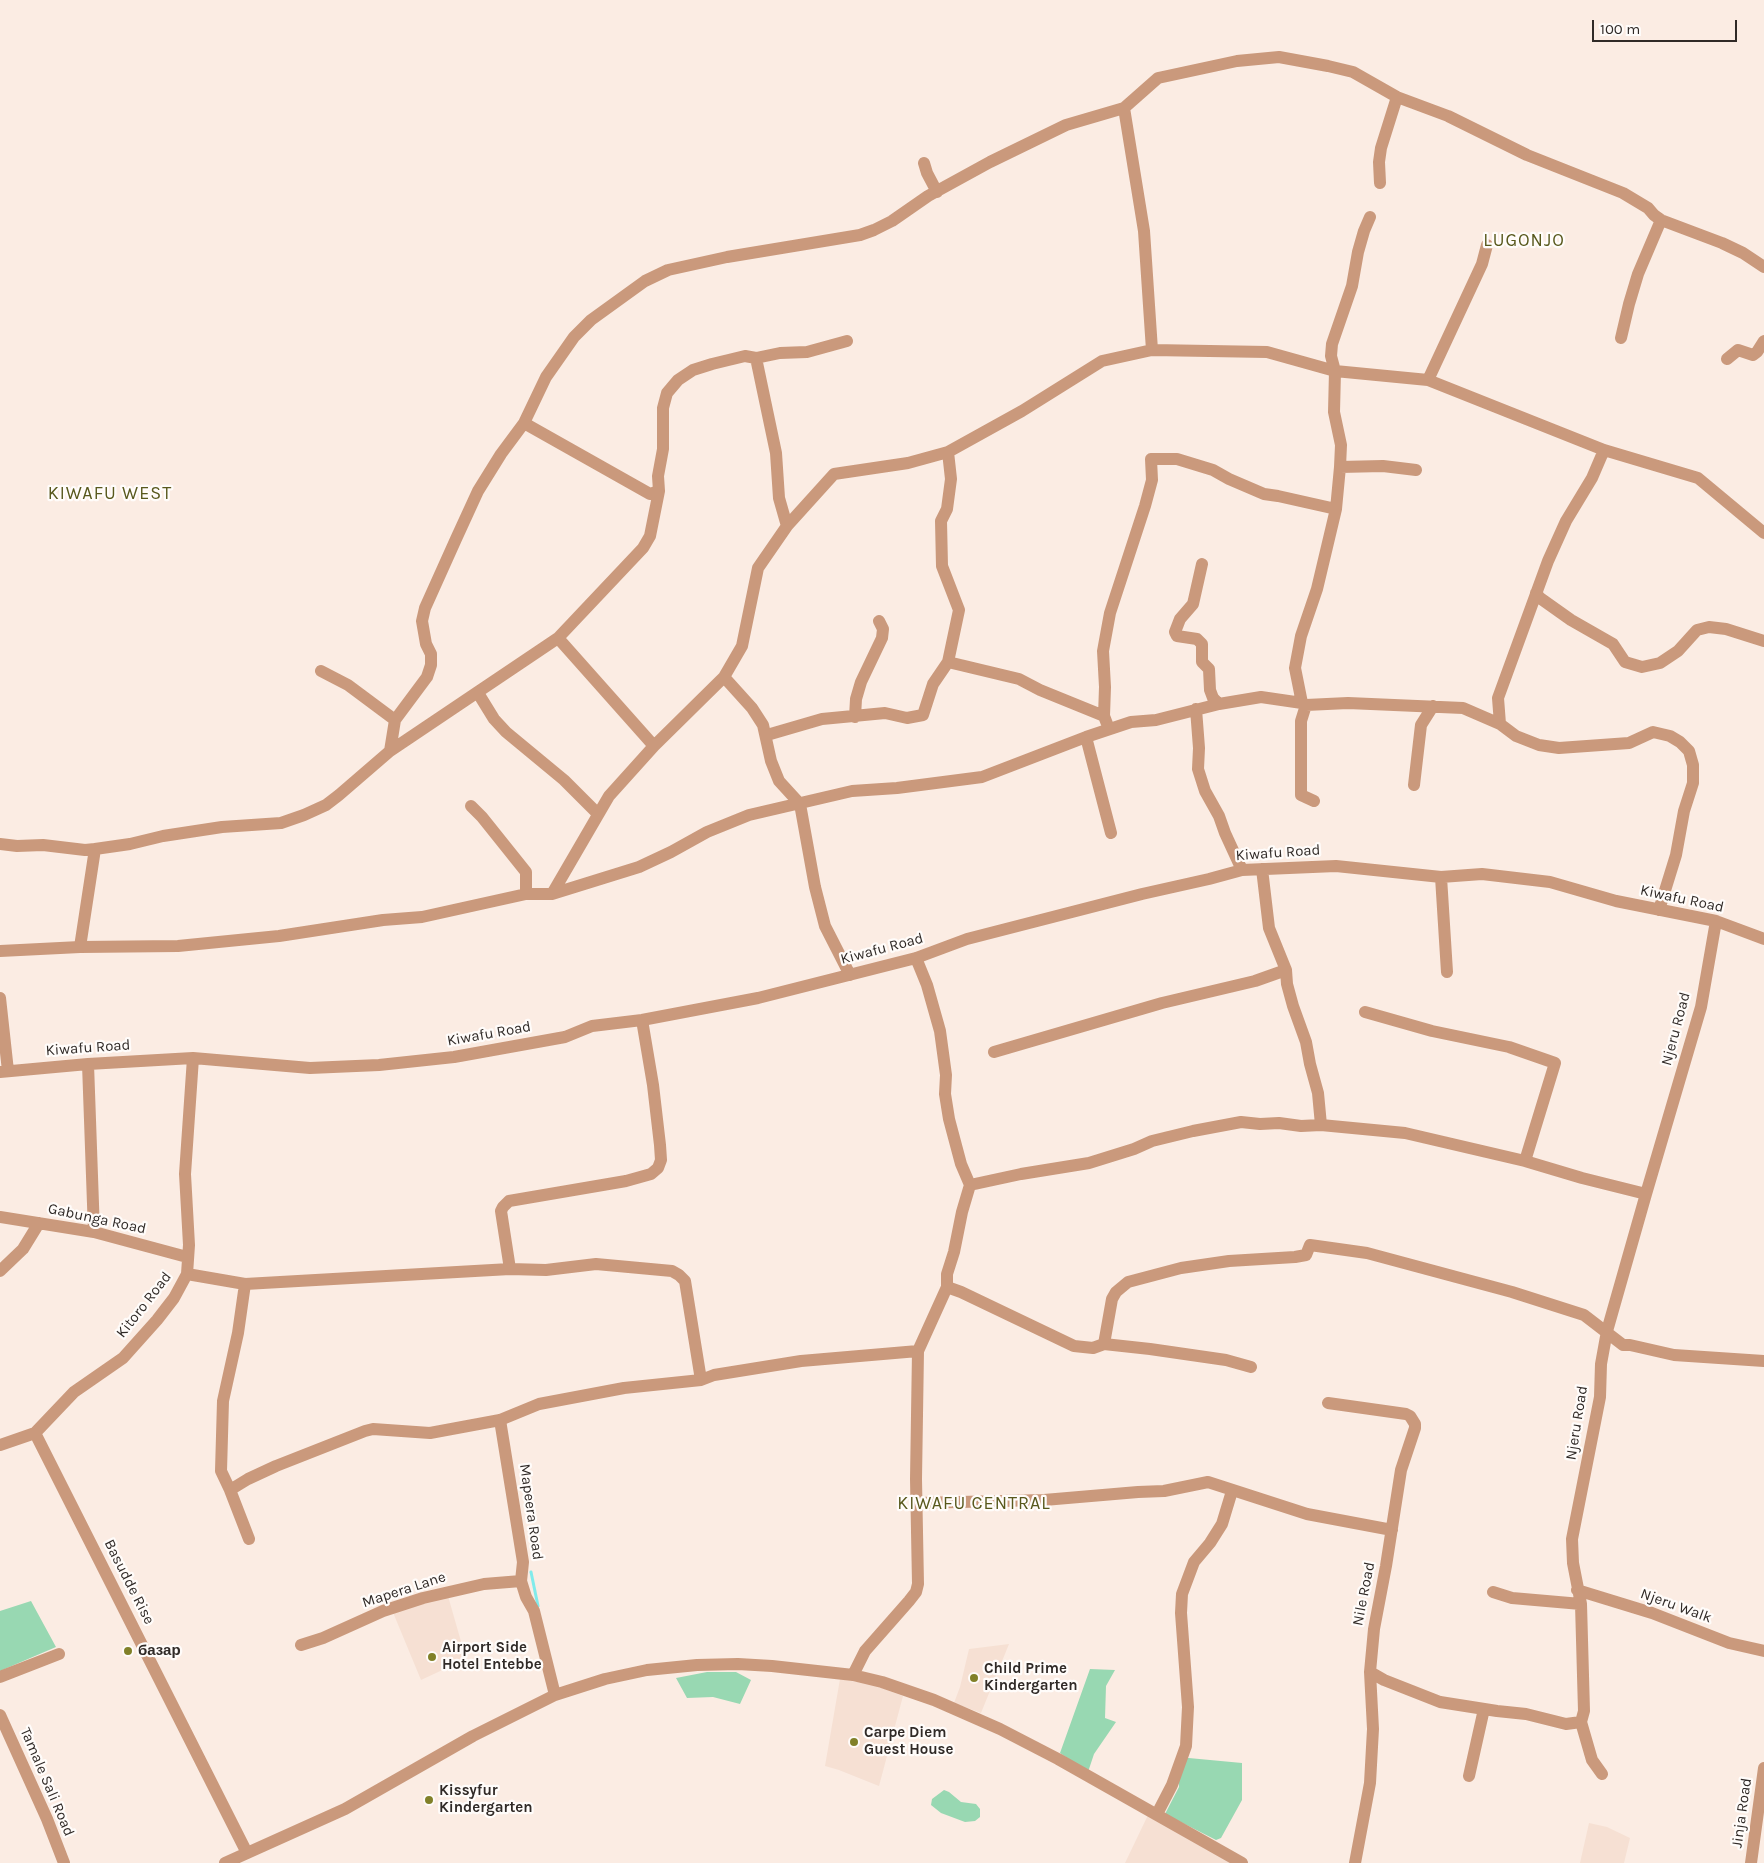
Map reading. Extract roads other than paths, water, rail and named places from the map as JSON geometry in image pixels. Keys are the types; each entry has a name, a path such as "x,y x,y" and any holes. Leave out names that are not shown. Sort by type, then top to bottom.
{"street":[{"path":"390,751 395,720 427,677 431,665 431,654 426,644 422,621 425,608 478,491 500,454 524,423 546,377 574,337 591,320 654,275 694,263 860,235 892,221 928,196 990,162 1066,125 1124,108 1158,78 1237,61 1279,57 1353,72 1397,97 1448,116 1527,155 1623,193 1648,208 1661,220 1743,252 1764,267"},
{"path":"1380,183 1379,162 1381,148 1397,97"},
{"path":"1124,108 1144,231 1152,350"},
{"path":"924,163 927,174 938,192"},
{"path":"1314,800 1301,795 1301,721 1304,704 1295,668 1301,636 1317,589 1336,509 1341,445 1334,412 1332,344 1352,286 1358,252 1370,218"},
{"path":"1621,338 1628,304 1638,274 1661,220"},
{"path":"1428,380 1482,264 1487,245"},
{"path":"0,844 17,846 43,845 85,850 130,844 163,836 222,827 281,823 304,815 326,804 368,772 390,751 558,638 643,548 650,536 659,491 658,476 663,449 662,408 667,393 678,380 693,370 745,356 756,358 780,352 807,352 847,341"},
{"path":"1727,359 1738,350 1752,355 1757,352 1764,341"},
{"path":"552,894 609,796 654,746 724,677 742,646 758,568 787,526 834,474 908,463 948,452 1102,361 1152,350 1267,352 1334,371 1428,380 1604,450 1698,478 1764,533"},
{"path":"756,358 776,453 779,498 787,526"},
{"path":"524,423 650,494 659,491"},
{"path":"1500,724 1498,698 1548,561 1566,521 1592,478 1604,450"},
{"path":"767,735 822,719 885,713 907,718 923,715 933,684 948,662 959,610 942,566 941,521 946,509 951,479 948,452"},
{"path":"1109,729 1104,716 1103,651 1110,613 1152,480 1151,460 1177,459 1213,470 1264,494 1336,509"},
{"path":"1340,467 1383,466 1416,470"},
{"path":"1202,564 1193,604 1180,619 1176,632 1177,636 1197,639 1202,644 1202,662 1209,670 1210,690 1213,698 1219,704"},
{"path":"1536,593 1540,598 1571,620 1613,644 1625,662 1642,666 1660,663 1678,651 1697,630 1709,627 1726,629 1764,642"},
{"path":"855,717 856,699 861,682 882,638 883,629 879,621"},
{"path":"558,638 654,746"},
{"path":"948,662 1019,679 1040,690 1104,716"},
{"path":"321,670 348,685 395,720"},
{"path":"724,677 752,708 763,725 772,761 780,781 800,804 815,887 825,926 850,975"},
{"path":"478,693 494,719 506,732 564,780 598,814"},
{"path":"0,951 80,947 178,946 279,936 383,920 422,917 526,894 552,894 639,867 707,832 749,815 852,791 897,788 982,776 1131,722 1156,720 1196,709 1261,697 1304,704 1464,708 1500,724 1516,736 1539,745 1559,748 1628,742 1653,732 1670,736 1689,751 1693,765 1693,783 1684,811 1676,855 1659,910"},
{"path":"1414,785 1421,725 1433,706"},
{"path":"1196,709 1199,748 1198,769 1205,791 1219,816 1242,870"},
{"path":"1086,737 1111,833"},
{"path":"471,806 526,872 526,894"},
{"path":"80,947 95,848"},
{"name":"Kiwafu Road","path":"4,1071 193,1058 310,1068 378,1065 454,1057 565,1037 592,1026 642,1020 758,998 916,958 967,939 1242,870 1336,866 1441,877 1482,874 1550,882 1616,901 1716,921 1764,939"},
{"path":"1262,869 1269,928 1286,970 1287,984 1293,1006 1306,1042 1318,1093 1321,1125"},
{"path":"1441,877 1448,972"},
{"name":"Njeru Road","path":"1581,1722 1584,1711 1580,1604 1573,1563 1572,1540 1600,1397 1601,1364 1607,1331 1701,1007 1716,921"},
{"path":"853,1675 865,1651 916,1592 918,1584 918,1351 947,1287 947,1274 970,1185 961,1164 949,1119 940,1031 927,986 916,958"},
{"path":"994,1052 1162,1003 1255,981 1286,970"},
{"path":"0,998 4,1071"},
{"path":"1365,1012 1432,1031 1509,1047 1556,1063 1525,1160"},
{"path":"510,1269 501,1211 509,1201 626,1181 651,1174 658,1168 661,1160 654,1085 642,1020"},
{"name":"Kitoro Road","path":"0,1445 35,1432 74,1392 123,1358 174,1298 187,1274 189,1245 186,1174 193,1058"},
{"path":"88,1064 94,1232"},
{"path":"970,1185 1021,1174 1089,1163 1134,1149 1152,1141 1241,1122 1279,1123 1300,1126 1321,1125 1405,1133 1525,1160 1582,1178 1646,1194"},
{"name":"Gabunga Road","path":"0,1217 94,1232 187,1257"},
{"path":"0,1271 23,1249 39,1224"},
{"path":"1104,1344 1112,1299 1116,1292 1128,1282 1181,1268 1228,1261 1306,1255 1310,1245 1367,1253 1512,1292 1584,1315 1623,1345 1674,1355 1764,1361"},
{"path":"187,1274 245,1284 510,1269 546,1270 596,1264 672,1271 685,1281 701,1380"},
{"path":"245,1284 238,1333 223,1402 221,1472 249,1539"},
{"path":"947,1287 1074,1346 1093,1348 1104,1344 1218,1359 1251,1367"},
{"path":"230,1490 248,1478 365,1430 430,1433 500,1420 539,1404 624,1388 701,1380 714,1375 802,1361 918,1351"},
{"name":"Nile Road","path":"1328,1403 1406,1414 1413,1420 1415,1428 1401,1470 1374,1629 1370,1672 1373,1729 1370,1783 1355,1863"},
{"name":"Mapeera Road","path":"500,1420 523,1562 521,1581 526,1597 534,1611 555,1695"},
{"name":"Basudde Rise","path":"35,1432 247,1853"},
{"path":"917,1503 1052,1500 1164,1491 1208,1482 1307,1514 1392,1530"},
{"path":"1157,1814 1172,1785 1186,1746 1188,1707 1181,1612 1182,1594 1194,1562 1222,1524 1232,1491"},
{"name":"Mapera Lane","path":"300,1645 323,1638 383,1611 423,1598 484,1584 521,1581"},
{"name":"Njeru Walk","path":"1578,1590 1652,1613 1729,1642 1764,1651"},
{"path":"1493,1592 1512,1598 1580,1604"},
{"path":"0,1677 59,1654"},
{"path":"225,1863 345,1809 473,1736 555,1695 605,1679 647,1670 689,1666 772,1666 853,1675 882,1682 1000,1729 1157,1814 1242,1863"},
{"path":"1370,1672 1384,1680 1440,1702 1526,1714 1566,1724 1581,1722 1592,1760 1602,1774"},
{"path":"1469,1776 1484,1709"},
{"name":"Tamale Sali Road","path":"0,1715 47,1819 64,1863"},
{"name":"Jinja Road","path":"1751,1863 1764,1768"}],"waterway":[{"path":"531,1572 538,1606"}],"place":[{"name":"базар","path":"128,1651"},
{"name":"Airport Side Hotel Entebbe","path":"432,1657"},
{"name":"Child Prime Kindergarten","path":"974,1678"},
{"name":"Carpe Diem Guest House","path":"854,1742"},
{"name":"Kissyfur Kindergarten","path":"429,1800"}],"district":[{"name":"LUGONJO","path":"1524,241"},
{"name":"KIWAFU WEST","path":"110,494"},
{"name":"KIWAFU CENTRAL","path":"974,1504"}]}
